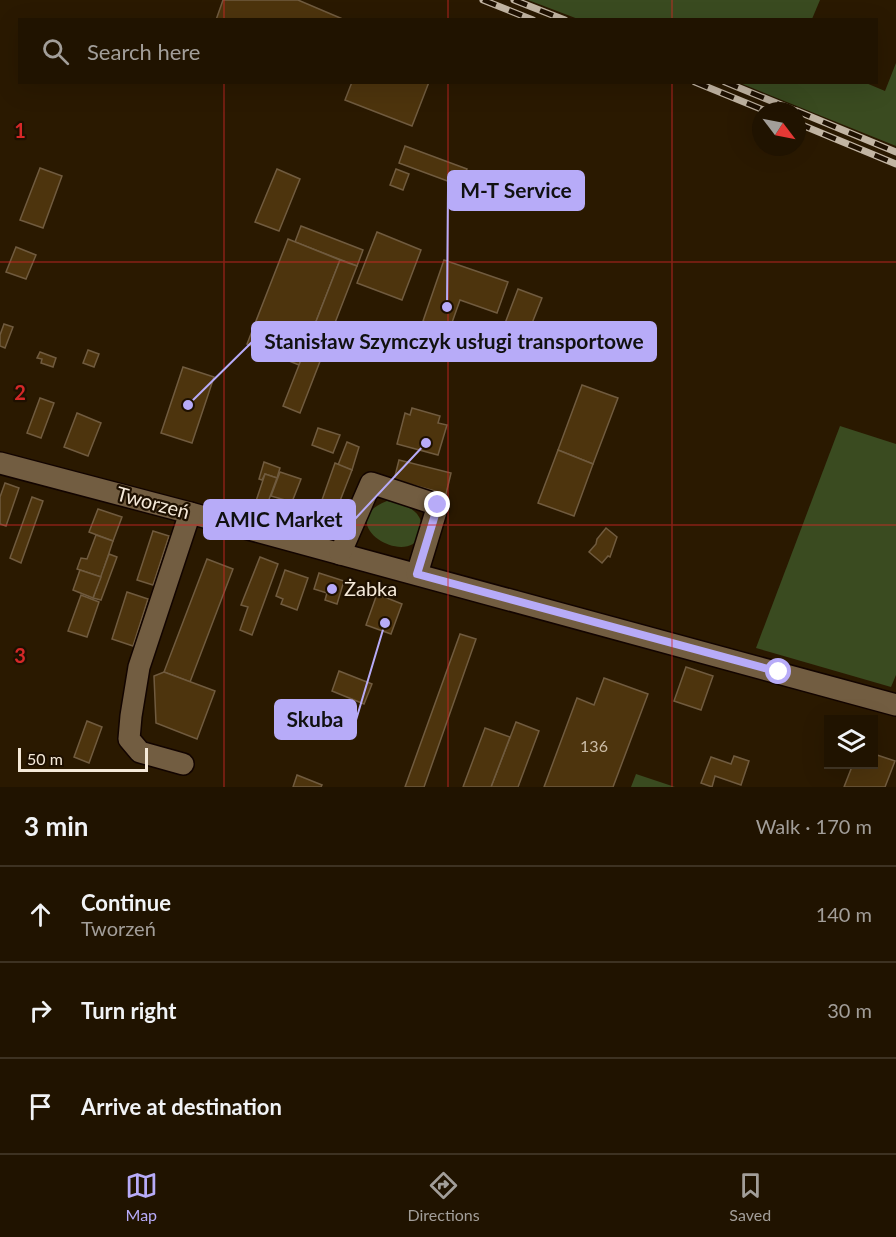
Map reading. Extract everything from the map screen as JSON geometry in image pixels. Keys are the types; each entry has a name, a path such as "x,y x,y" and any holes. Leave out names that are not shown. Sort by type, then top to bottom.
{"street":[{"name":"Tworzeń","path":"0,463 896,705"},
{"path":"340,554 371,483 438,505 417,574"},
{"path":"183,764 141,752 129,739 139,667 190,513"}],"green space":[{"path":"528,0 820,0 812,18 575,18"},
{"path":"896,63 896,146 806,110 806,102 787,102 742,84 868,84 885,91"},
{"path":"840,426 896,444 896,675 891,687 756,648"},
{"path":"387,501 408,507 419,517 422,533 413,544 403,547 392,546 373,535 368,527 367,518 373,509"},
{"path":"636,774 675,787 631,787"}],"building":[{"path":"223,0 298,0 340,18 217,18"},
{"path":"351,84 428,84 412,126 345,100"},
{"path":"405,146 467,169 461,186 399,163"},
{"path":"40,168 62,176 43,228 20,220"},
{"path":"277,169 300,179 279,231 255,222"},
{"path":"396,169 409,174 403,190 390,185"},
{"path":"301,226 363,250 357,266 295,242"},
{"path":"377,232 421,250 402,300 357,283"},
{"path":"288,239 340,260 299,365 247,344"},
{"path":"16,247 36,255 26,279 6,272"},
{"path":"340,260 357,266 300,413 283,406"},
{"path":"444,260 508,282 497,313 460,300 449,331 423,321"},
{"path":"518,289 542,298 519,356 496,347"},
{"path":"4,324 13,327 5,348 0,346 0,335"},
{"path":"88,350 99,354 94,367 83,363"},
{"path":"40,352 56,358 53,367 41,363 42,359 37,358"},
{"path":"183,367 214,377 192,443 161,433"},
{"path":"582,385 618,398 593,464 558,450"},
{"path":"40,398 54,403 41,438 27,433"},
{"path":"412,408 440,416 438,423 447,425 438,455 397,444 405,413 410,415"},
{"path":"77,413 101,423 88,456 64,447"},
{"path":"318,428 340,435 333,453 312,445"},
{"path":"347,442 359,447 352,470 338,465"},
{"path":"558,450 593,464 574,516 538,503"},
{"path":"399,460 451,473 446,494 394,480"},
{"path":"264,462 280,468 277,478 265,474 262,480 259,479"},
{"path":"335,463 352,470 338,506 322,500"},
{"path":"280,472 301,479 292,502 271,496"},
{"path":"265,474 277,478 265,510 254,507"},
{"path":"5,483 19,488 6,526 0,524 0,497"},
{"path":"32,497 43,501 21,563 10,558"},
{"path":"98,509 122,517 113,541 89,532"},
{"path":"606,528 617,537 610,557 608,556 602,563 589,552"},
{"path":"153,531 169,536 153,585 137,580"},
{"path":"96,535 113,541 101,577 77,569 81,558 87,559"},
{"path":"109,554 117,557 101,600 93,598"},
{"path":"260,557 278,564 252,635 240,630 248,607 241,605"},
{"path":"207,559 233,569 190,682 164,672"},
{"path":"80,570 101,577 93,598 73,590"},
{"path":"285,570 308,578 297,610 281,604 283,599 276,596"},
{"path":"319,573 344,581 337,604 325,600 327,593 314,589"},
{"path":"127,592 148,599 133,646 112,639"},
{"path":"377,594 402,604 391,634 366,625"},
{"path":"81,595 99,602 87,637 68,631"},
{"path":"460,634 476,639 424,787 405,787"},
{"path":"686,667 713,676 701,710 674,701"},
{"path":"339,671 372,684 364,704 332,691"},
{"path":"164,672 215,691 197,739 156,723 154,676"},
{"path":"604,678 648,694 613,787 544,787 577,698 594,705"},
{"path":"87,721 102,727 89,763 74,757"},
{"path":"516,722 539,731 518,787 491,787"},
{"path":"485,728 510,737 491,787 463,787"},
{"path":"878,755 895,761 885,787 844,787 851,769 878,769"},
{"path":"734,756 749,761 741,785 715,776 712,787 701,783 711,757 731,764"},
{"path":"297,775 322,785 321,787 293,787"}],"railway":[{"path":"483,0 528,18"},
{"path":"514,0 560,18"},
{"path":"700,84 752,105"},
{"path":"730,84 774,102"},
{"path":"806,115 896,152"},
{"path":"806,127 896,164"}],"place":[{"name":"M-T Service","path":"447,307"},
{"name":"Stanisław Szymczyk usługi transportowe","path":"188,405"},
{"name":"AMIC Market","path":"426,443"},
{"name":"Żabka","path":"332,589"},
{"name":"Skuba","path":"385,623"}],"route":[{"path":"438,505 417,574 779,672"}]}
